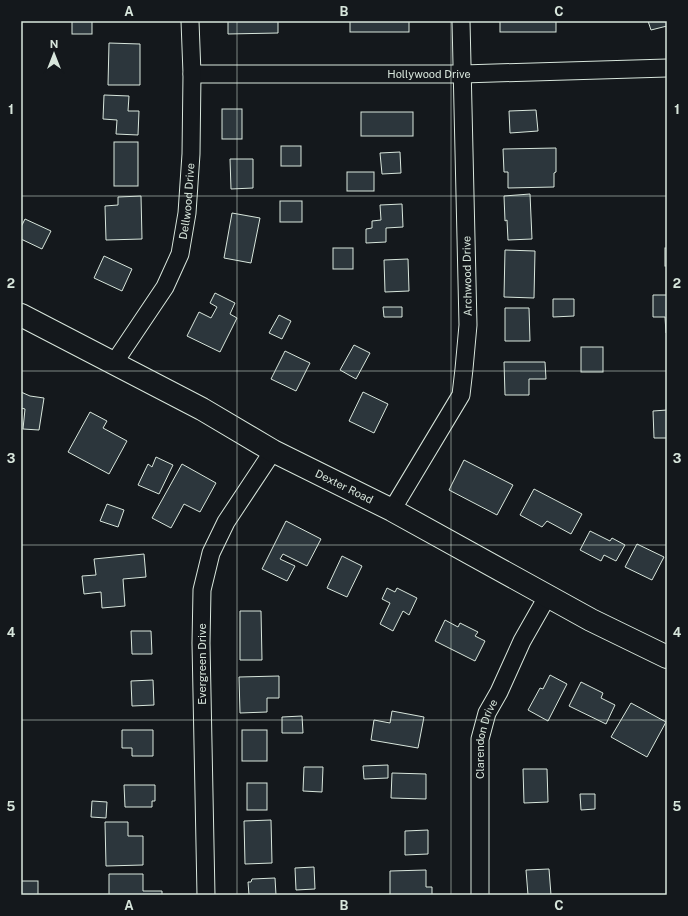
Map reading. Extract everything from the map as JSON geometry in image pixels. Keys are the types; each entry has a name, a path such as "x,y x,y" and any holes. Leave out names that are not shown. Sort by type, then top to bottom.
{"main road":[{"name":"Dexter Road","path":"21,316 202,409 273,451 392,510 547,597 667,657"}],"street":[{"name":"Dellwood Drive","path":"114,363 165,287 180,254 187,213 192,154 192,74 190,21"},
{"name":"Archwood Drive","path":"392,510 461,395 468,325 461,21"},
{"name":"Hollywood Drive","path":"192,74 463,74 667,68"},
{"name":"Evergreen Drive","path":"206,895 201,643 202,590 211,553 226,522 273,451"},
{"name":"Clarendon Drive","path":"480,895 480,739 487,713 499,692 522,641 547,597"}],"building":[{"path":"72,21 92,21 92,34 72,34"},
{"path":"228,21 278,21 278,33 228,34"},
{"path":"350,21 409,21 409,32 350,32"},
{"path":"500,21 556,21 556,32 500,32"},
{"path":"648,21 667,21 667,26 651,30"},
{"path":"109,43 140,44 140,85 108,85"},
{"path":"104,95 129,96 128,111 139,111 138,135 116,134 117,120 103,119"},
{"path":"222,109 242,109 242,139 222,139"},
{"path":"536,110 538,131 510,133 509,111"},
{"path":"361,112 413,112 413,136 361,136"},
{"path":"114,142 138,142 138,186 114,186"},
{"path":"281,146 301,146 301,166 281,166"},
{"path":"556,148 556,172 554,173 554,187 508,188 508,172 504,172 503,149"},
{"path":"400,152 401,173 382,174 380,153"},
{"path":"230,159 253,159 253,188 231,189"},
{"path":"347,172 374,172 374,191 347,191"},
{"path":"530,194 532,239 508,240 507,220 505,221 504,196"},
{"path":"141,196 142,239 106,240 105,206 118,205 118,197"},
{"path":"280,201 302,201 302,222 280,222"},
{"path":"402,204 403,227 386,228 386,242 366,243 366,229 372,228 372,221 381,220 380,205"},
{"path":"232,213 260,218 251,263 224,258"},
{"path":"25,219 51,231 42,249 21,239 21,227"},
{"path":"333,248 353,248 353,269 333,269"},
{"path":"665,248 667,248 667,266 665,266"},
{"path":"505,250 535,251 534,298 504,297"},
{"path":"104,256 132,269 122,291 94,278"},
{"path":"408,259 409,291 385,292 384,260"},
{"path":"215,293 235,303 230,314 237,318 220,352 187,336 199,312 211,318 217,307 210,303"},
{"path":"653,295 667,295 667,333 665,317 653,317"},
{"path":"553,299 574,299 574,316 553,317"},
{"path":"383,307 402,307 402,317 384,317"},
{"path":"505,308 529,308 530,341 505,341"},
{"path":"279,315 291,321 282,339 269,333"},
{"path":"354,345 370,353 356,379 340,370"},
{"path":"581,347 603,347 603,372 581,372"},
{"path":"285,351 310,363 296,391 271,379"},
{"path":"504,362 545,362 546,379 529,379 529,395 505,395"},
{"path":"21,392 30,396 44,398 39,430 23,429 25,409 21,408"},
{"path":"363,392 388,404 374,433 349,421"},
{"path":"667,410 667,438 654,438 653,411"},
{"path":"90,412 107,421 103,428 127,441 109,474 68,452"},
{"path":"156,457 173,465 159,494 138,485 148,464 152,467"},
{"path":"464,460 513,485 497,515 449,490"},
{"path":"182,464 216,483 200,512 184,504 171,528 152,518"},
{"path":"534,489 582,514 571,534 547,521 542,527 520,515"},
{"path":"107,504 124,510 118,527 100,521"},
{"path":"286,521 321,539 307,566 283,554 280,559 295,566 287,581 262,569"},
{"path":"590,531 610,541 612,538 625,545 616,561 604,555 601,561 580,550"},
{"path":"637,544 664,557 652,580 625,567"},
{"path":"144,554 146,577 123,579 125,606 102,608 101,592 84,594 82,576 96,575 94,559"},
{"path":"342,556 362,566 347,597 327,588"},
{"path":"387,588 395,592 397,588 417,598 409,615 403,611 393,631 380,624 390,603 382,599"},
{"path":"240,611 261,611 262,660 240,660"},
{"path":"445,620 458,627 460,623 478,632 475,636 485,641 475,661 435,641"},
{"path":"131,631 151,631 152,654 132,654"},
{"path":"550,675 567,684 548,721 528,710 540,688 543,689"},
{"path":"279,676 279,698 267,698 267,712 240,713 239,677"},
{"path":"153,680 154,705 132,706 131,681"},
{"path":"581,682 603,693 601,698 615,705 606,724 569,706"},
{"path":"631,703 666,722 647,757 611,737"},
{"path":"392,711 424,717 418,748 371,740 374,720 390,723"},
{"path":"302,716 303,733 282,733 282,717"},
{"path":"122,730 153,730 153,756 132,756 132,748 122,748"},
{"path":"242,730 267,730 267,761 242,761"},
{"path":"388,765 388,778 364,779 363,766"},
{"path":"304,767 323,767 322,792 303,791"},
{"path":"523,769 547,769 548,802 524,803"},
{"path":"392,773 426,774 426,799 391,798"},
{"path":"247,783 267,783 267,810 247,810"},
{"path":"124,785 155,785 155,801 152,801 152,807 125,807"},
{"path":"580,794 595,794 595,809 581,810"},
{"path":"92,801 107,802 106,818 91,817"},
{"path":"271,820 272,863 245,864 244,821"},
{"path":"105,822 128,822 128,836 143,836 143,865 106,866"},
{"path":"428,830 428,854 405,855 405,831"},
{"path":"314,867 315,889 296,890 295,868"},
{"path":"549,869 551,895 528,895 526,870"},
{"path":"426,870 426,887 432,887 432,895 390,895 390,871"},
{"path":"109,874 143,874 143,891 162,891 162,895 109,895"},
{"path":"275,878 276,895 249,895 248,882 251,882 252,879"},
{"path":"21,881 38,881 38,895 21,895"}]}
